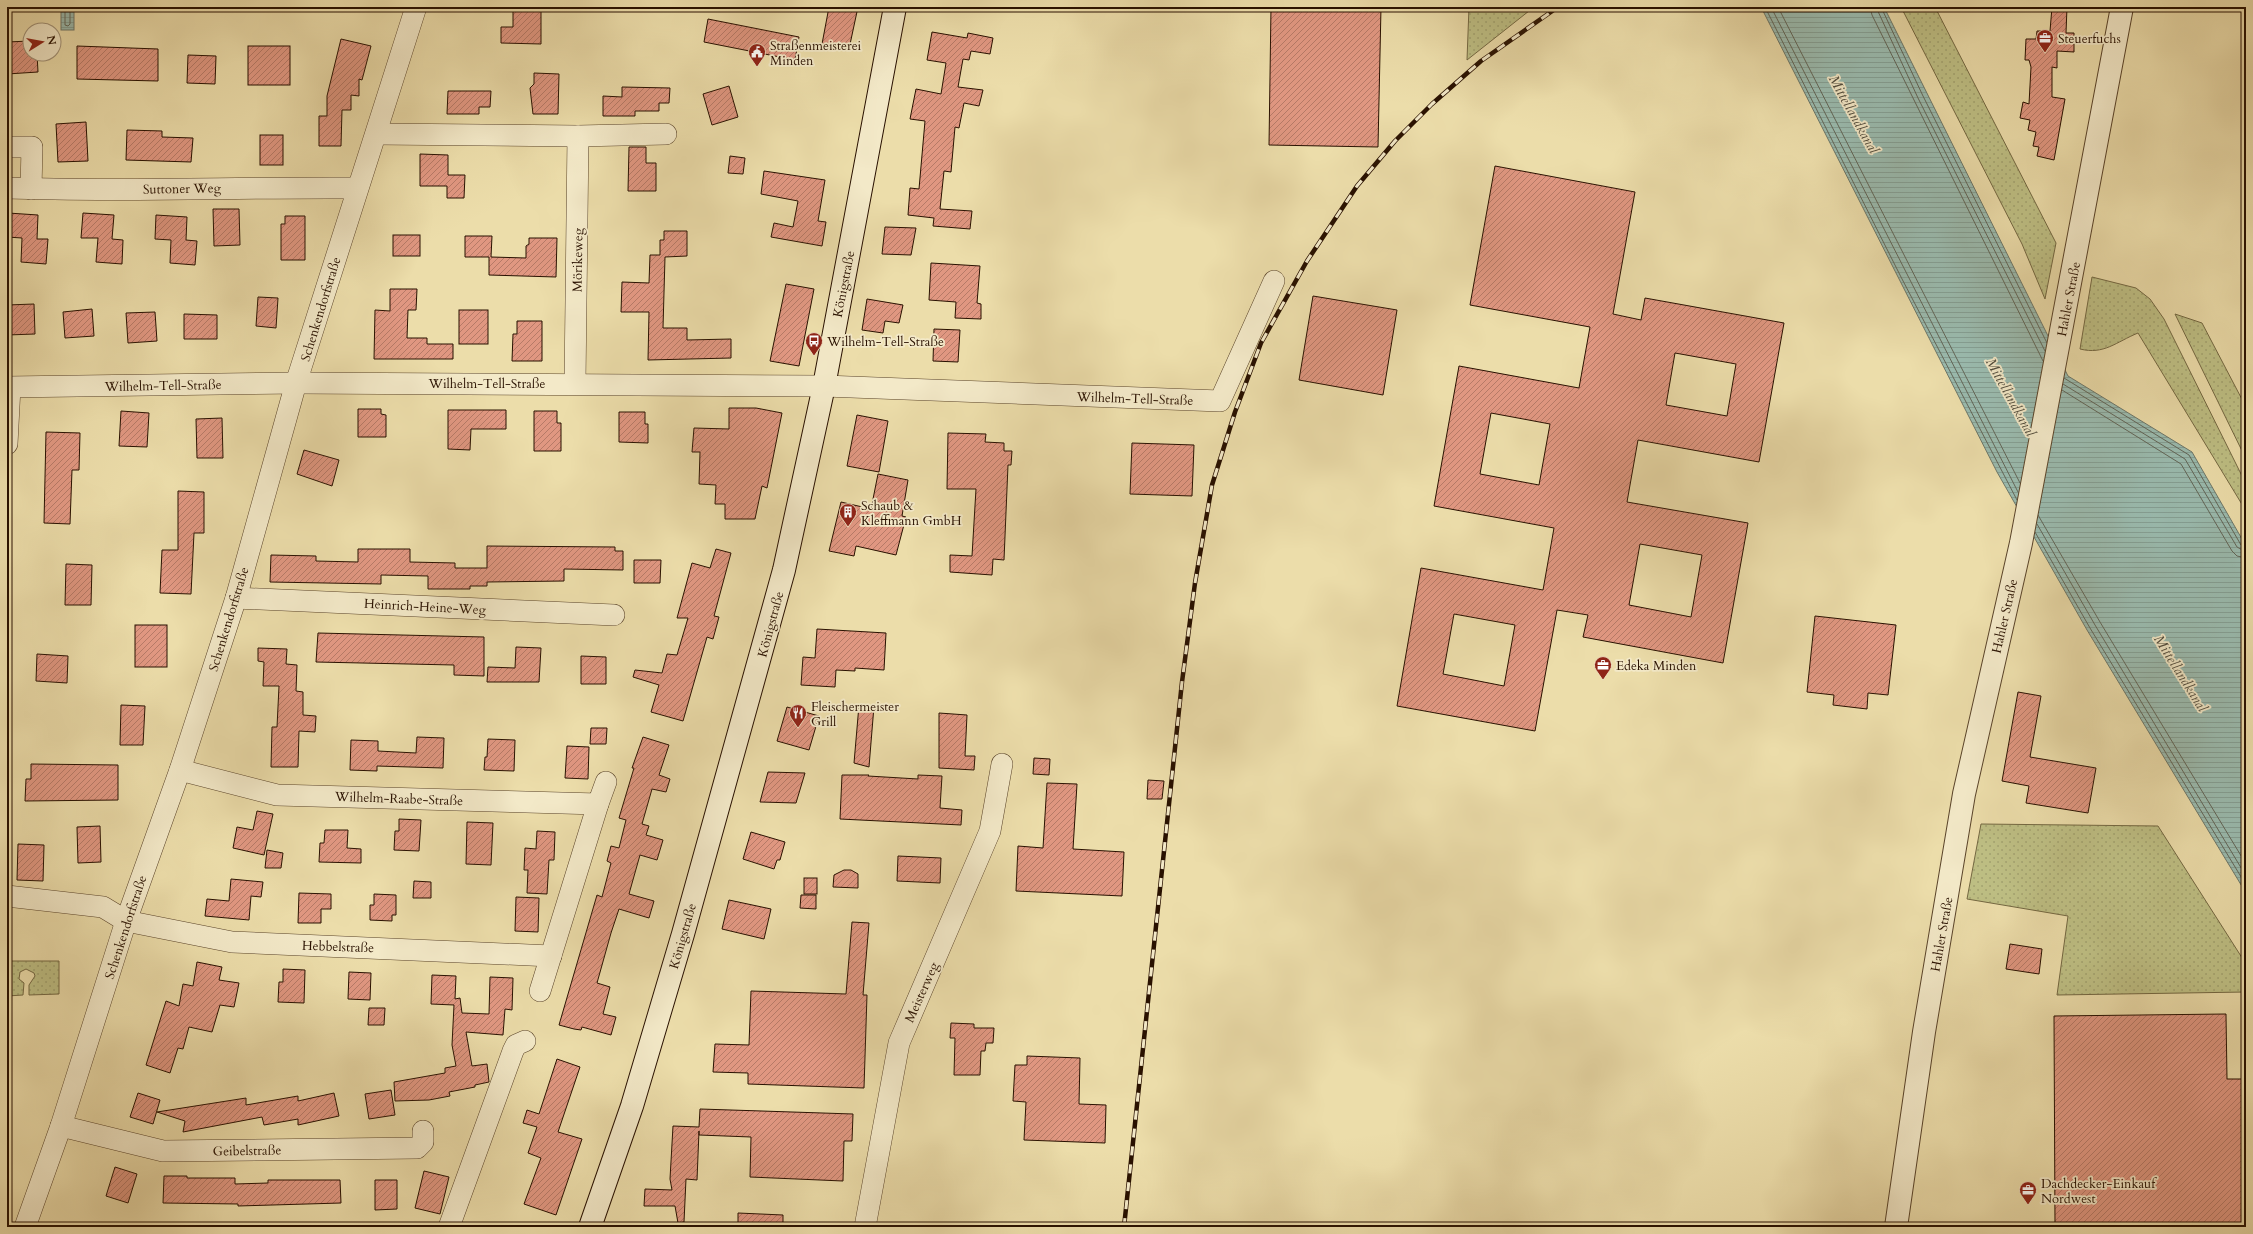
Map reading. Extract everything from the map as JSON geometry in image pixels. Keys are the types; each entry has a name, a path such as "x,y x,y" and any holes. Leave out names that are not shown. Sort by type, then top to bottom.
{"main road":[{"name":"Königstraße","path":"590,1227 646,1061 765,646 784,570 824,386 895,7"},
{"name":"Hahler Straße","path":"1896,1227 1924,1032 1964,794 2021,543 2077,255 2122,7"}],"street":[{"name":"Schenkendorfstraße","path":"25,1227 61,1126 126,921 180,770 236,598 296,383 416,7"},
{"path":"376,134 578,136 666,134"},
{"name":"Mörikeweg","path":"575,384 578,136"},
{"path":"7,147 32,147 31,189"},
{"name":"Suttoner Weg","path":"7,188 358,188"},
{"name":"Wilhelm-Tell-Straße","path":"8,387 296,383 824,386 1220,401 1274,281"},
{"path":"7,444 8,387"},
{"name":"Heinrich-Heine-Weg","path":"236,598 614,615"},
{"name":"Meisterweg","path":"865,1227 899,1043 990,831 1002,764"},
{"name":"Wilhelm-Raabe-Straße","path":"180,770 277,795 598,804"},
{"path":"540,991 606,782"},
{"path":"7,896 103,907 126,921"},
{"name":"Hebbelstraße","path":"126,921 232,942 551,956"},
{"path":"449,1227 513,1051 516,1045 525,1041"},
{"name":"Geibelstraße","path":"61,1126 163,1151 417,1148 423,1142 423,1131"}],"green space":[{"path":"1469,7 1534,7 1467,60"},
{"path":"1901,7 1935,7 2056,243 2045,299 2022,244"},
{"path":"2092,277 2136,288 2150,299 2164,319 2246,484 2246,511 2138,333 2103,349 2080,349"},
{"path":"2175,314 2202,323 2246,407 2246,459"},
{"path":"1981,824 2158,826 2246,964 2246,992 2057,995 2068,916 1967,899"},
{"path":"7,961 59,961 59,994 29,995 29,985 35,976 34,973 26,969 20,972 19,979 24,983 23,995 7,996"}],"water":[{"path":"61,7 74,7 74,30 62,30"},
{"name":"Mittellandkanal","path":"1761,7 1884,7 2068,376 2192,452 2246,546 2246,893 2087,630 1997,472"}],"building":[{"path":"513,7 541,7 541,44 501,43 501,27 513,27"},
{"path":"829,7 858,7 849,49 822,44"},
{"path":"1271,7 1381,7 1378,147 1269,145"},
{"path":"2052,7 2067,7 2066,33 2074,33 2074,52 2057,51 2057,68 2052,67 2052,97 2065,99 2054,160 2037,156 2039,147 2033,146 2036,132 2028,130 2030,120 2020,118 2023,102 2029,104 2031,67 2029,60 2025,60 2026,39 2036,39 2037,31 2050,31"},
{"path":"708,19 799,37 795,60 704,42"},
{"path":"932,32 967,38 968,33 993,38 990,54 971,51 969,60 963,59 958,87 983,90 979,106 964,103 959,128 955,127 951,172 944,171 940,209 972,211 970,229 933,226 934,218 908,215 910,188 919,189 925,121 910,119 916,89 941,94 946,63 927,60"},
{"path":"341,39 371,46 362,80 359,79 359,96 351,95 351,110 342,110 341,146 319,146 319,116 327,116 327,96"},
{"path":"22,41 22,62 37,62 38,72 7,74 7,42"},
{"path":"77,46 158,49 158,81 77,79"},
{"path":"248,46 290,46 290,85 248,85"},
{"path":"188,55 216,56 215,84 187,83"},
{"path":"534,73 559,74 558,114 533,114 530,88 534,84"},
{"path":"729,86 738,117 712,125 703,94"},
{"path":"622,87 670,88 669,103 659,103 659,111 635,111 635,116 603,116 603,96 622,97"},
{"path":"448,91 491,91 490,107 479,107 479,114 447,114"},
{"path":"86,122 88,161 58,162 56,124"},
{"path":"127,130 162,131 162,137 193,138 191,162 126,160"},
{"path":"260,135 283,135 283,165 260,165"},
{"path":"629,147 646,147 646,163 656,163 656,191 628,191"},
{"path":"420,154 448,155 448,175 465,175 464,198 447,198 447,186 420,186"},
{"path":"730,156 745,158 743,174 728,173"},
{"path":"1495,166 1635,192 1613,314 1641,320 1645,298 1784,323 1759,462 1638,440 1627,502 1748,523 1723,663 1583,637 1588,615 1557,610 1535,731 1397,706 1421,568 1543,590 1554,528 1434,506 1459,366 1579,388 1590,327 1470,305","holes":["1675,353 1736,364 1727,416 1666,405","1491,413 1550,424 1539,485 1480,474","1640,544 1702,555 1691,617 1629,605","1454,614 1515,625 1504,686 1443,674"]},
{"path":"764,171 825,180 818,221 826,222 822,246 771,237 774,223 793,227 798,201 761,194"},
{"path":"213,209 239,209 240,245 214,246"},
{"path":"8,213 38,215 37,239 48,239 46,264 21,262 22,238 7,237"},
{"path":"83,213 114,215 112,239 123,240 122,264 96,262 98,238 81,238"},
{"path":"156,215 187,217 186,240 197,241 195,265 170,263 171,240 155,239"},
{"path":"285,216 305,216 305,260 281,260 281,224 285,224"},
{"path":"885,227 916,228 911,255 882,254"},
{"path":"664,231 687,231 687,256 665,257 663,328 687,328 687,340 731,339 731,358 648,360 649,312 621,312 622,282 649,283 650,255 660,255 660,240 664,240"},
{"path":"393,235 420,235 420,256 393,256"},
{"path":"465,236 492,236 491,257 526,258 526,246 529,244 529,238 557,238 556,277 489,275 489,257 465,257"},
{"path":"931,263 980,266 977,303 981,304 981,319 955,318 956,302 929,300"},
{"path":"786,284 814,289 799,366 770,361"},
{"path":"390,289 417,289 416,310 408,310 407,338 427,338 427,344 453,344 453,359 374,359 375,310 390,311"},
{"path":"1313,296 1397,310 1383,395 1299,380"},
{"path":"258,297 278,298 276,328 256,326"},
{"path":"867,299 903,305 899,323 885,321 883,333 862,330"},
{"path":"34,304 35,334 7,335 7,305"},
{"path":"92,309 94,336 65,338 63,312"},
{"path":"459,310 488,310 488,344 459,344"},
{"path":"155,312 157,341 128,343 126,313"},
{"path":"184,314 217,315 217,339 184,339"},
{"path":"517,321 542,321 542,361 512,361 513,334 517,334"},
{"path":"934,329 960,330 958,362 933,361"},
{"path":"729,408 756,408 782,413 767,488 762,486 755,519 725,519 725,504 715,504 716,485 699,484 700,452 692,452 694,428 729,429"},
{"path":"358,409 381,409 381,414 386,415 386,437 358,437"},
{"path":"448,410 506,410 506,429 471,429 470,450 448,449"},
{"path":"121,411 149,413 147,447 119,446"},
{"path":"534,411 557,411 557,423 561,423 561,451 534,451"},
{"path":"619,412 645,412 645,424 648,424 648,443 619,442"},
{"path":"857,415 888,421 879,472 847,466"},
{"path":"222,418 223,458 197,458 196,419"},
{"path":"46,432 80,433 79,470 72,470 70,524 44,523"},
{"path":"948,433 986,434 985,442 1004,443 1004,451 1012,451 1011,465 1008,465 1004,560 993,559 992,575 950,572 950,555 972,556 976,489 947,489"},
{"path":"1132,443 1194,445 1192,496 1130,494"},
{"path":"304,450 339,460 332,486 297,474"},
{"path":"878,474 908,480 902,516 906,517 896,555 856,546 854,556 829,551 841,502 871,509"},
{"path":"178,491 204,492 204,533 194,533 191,594 160,593 162,550 178,550"},
{"path":"487,546 615,547 615,551 623,551 623,570 564,569 564,581 487,582 487,586 470,586 470,589 428,589 428,576 381,575 381,584 270,582 271,555 316,556 316,561 358,562 358,549 410,549 410,562 455,563 455,568 487,568"},
{"path":"716,549 731,553 714,616 719,617 713,639 707,637 683,721 651,712 659,685 633,677 635,670 662,673 667,654 677,655 688,618 677,618 692,563 710,568"},
{"path":"634,560 661,560 660,583 634,583"},
{"path":"66,564 92,565 91,605 65,605"},
{"path":"1815,616 1896,625 1888,695 1868,693 1867,709 1833,705 1834,695 1807,692"},
{"path":"135,625 167,625 167,667 135,667"},
{"path":"817,629 886,633 884,670 855,668 855,671 836,670 835,687 801,685 803,657 815,658"},
{"path":"318,633 484,637 484,676 454,675 454,665 316,662"},
{"path":"516,647 541,648 539,682 487,682 488,667 515,668"},
{"path":"258,648 287,649 286,664 297,665 296,691 303,692 303,715 316,716 315,732 299,731 298,767 271,767 272,727 277,727 279,686 263,686 264,662 258,661"},
{"path":"37,654 68,656 67,683 36,681"},
{"path":"581,656 606,657 606,684 581,684"},
{"path":"2018,692 2041,696 2030,757 2096,768 2088,813 2026,803 2029,786 2002,781"},
{"path":"121,705 145,706 143,745 120,745"},
{"path":"859,705 874,706 869,767 854,763"},
{"name":"Fleischermeister Grill","path":"787,707 819,716 809,750 777,741"},
{"path":"939,713 967,715 965,756 975,756 974,770 939,768"},
{"path":"591,728 607,728 606,744 590,744"},
{"path":"417,737 444,738 443,768 377,766 377,771 350,770 351,740 378,741 378,751 416,753"},
{"path":"643,737 669,745 659,775 670,779 666,792 652,789 642,824 649,826 646,835 663,840 657,860 640,855 629,894 654,901 649,918 619,909 611,933 597,983 610,987 603,1014 616,1017 611,1035 582,1027 581,1030 574,1029 559,1025 597,895 602,897 611,863 607,861 611,846 619,848 626,820 619,818 634,768 632,768"},
{"path":"488,739 515,740 514,771 484,770 485,757 487,757"},
{"path":"567,746 589,747 588,779 565,778"},
{"path":"1034,758 1050,759 1049,775 1033,774"},
{"path":"31,764 118,765 118,800 25,801 26,779 31,779"},
{"path":"768,772 805,773 796,803 760,802"},
{"path":"842,775 869,775 868,776 918,779 918,775 942,776 940,808 962,810 961,825 840,819"},
{"path":"1148,780 1164,781 1162,799 1147,799"},
{"path":"1047,783 1077,784 1073,849 1124,852 1122,896 1016,891 1018,846 1043,848"},
{"path":"257,811 273,814 264,855 233,848 237,827 253,830"},
{"path":"399,819 421,820 419,851 394,850 395,831 399,831"},
{"path":"467,822 493,823 491,865 466,864"},
{"path":"100,826 101,862 78,863 77,827"},
{"path":"325,830 348,830 347,848 361,849 361,863 319,862 320,843 324,843"},
{"path":"537,831 555,832 554,860 549,860 547,894 527,893 528,870 524,870 525,848 536,849"},
{"path":"751,832 785,842 780,860 777,860 774,869 743,859"},
{"path":"18,844 44,845 43,881 17,880"},
{"path":"267,850 283,853 281,868 265,868"},
{"path":"898,856 941,858 940,883 897,881"},
{"path":"844,870 851,870 858,874 858,888 833,887 834,875"},
{"path":"804,878 817,878 817,894 804,894"},
{"path":"231,879 263,882 261,897 251,896 249,920 205,916 207,899 229,901"},
{"path":"414,881 431,882 431,898 413,898"},
{"path":"299,893 331,894 331,909 321,909 321,923 298,923"},
{"path":"374,894 396,895 396,915 392,915 392,921 370,920 370,905 374,905"},
{"path":"801,895 816,895 816,909 800,908"},
{"path":"516,897 539,898 538,932 515,931"},
{"path":"729,900 771,909 764,939 722,929"},
{"path":"852,922 869,923 863,995 867,995 864,1088 748,1084 748,1073 713,1072 715,1044 749,1045 751,991 846,994"},
{"path":"2010,944 2042,949 2039,974 2006,969"},
{"path":"197,962 222,967 219,980 239,983 234,1007 220,1005 212,1032 189,1027 183,1049 178,1048 170,1073 146,1065 166,1001 179,1006 183,984 193,986"},
{"path":"283,969 305,970 304,1003 278,1002 279,982 283,982"},
{"path":"349,972 371,973 370,1000 348,999"},
{"path":"432,975 456,976 455,999 460,998 462,1013 489,1014 490,977 513,978 512,1010 505,1009 503,1035 466,1032 472,1066 487,1064 489,1082 475,1085 475,1087 449,1092 450,1096 429,1100 395,1101 394,1082 445,1073 445,1068 456,1066 452,1045 454,1005 431,1004"},
{"path":"369,1008 385,1008 384,1025 368,1025"},
{"path":"2226,1014 2227,1079 2246,1079 2246,1225 2055,1227 2054,1016"},
{"path":"951,1023 974,1024 974,1028 994,1028 993,1043 986,1043 985,1051 981,1051 980,1075 954,1075 955,1038 950,1038"},
{"path":"1027,1056 1080,1058 1079,1104 1106,1105 1105,1143 1024,1140 1026,1102 1013,1101 1015,1065 1027,1065"},
{"path":"557,1059 580,1067 558,1132 582,1139 556,1215 524,1204 541,1158 528,1153 537,1127 523,1123 527,1110 539,1114"},
{"path":"391,1090 395,1115 369,1119 365,1094"},
{"path":"138,1093 160,1100 153,1124 130,1117"},
{"path":"334,1093 339,1116 298,1125 298,1119 264,1125 262,1117 183,1132 185,1121 157,1112 246,1098 246,1105 298,1096 298,1101"},
{"path":"700,1109 853,1114 852,1141 844,1141 843,1181 750,1177 751,1137 699,1135 699,1131 697,1180 686,1179 684,1222 678,1223 675,1206 644,1206 645,1189 672,1190 670,1179 673,1126 699,1127"},
{"path":"115,1167 137,1174 128,1203 106,1196"},
{"path":"424,1171 449,1177 440,1214 415,1208"},
{"path":"164,1176 187,1176 187,1178 235,1178 235,1184 268,1183 268,1180 340,1180 341,1203 238,1206 238,1204 163,1203"},
{"path":"375,1180 397,1180 397,1209 375,1210"},
{"path":"738,1213 783,1215 783,1227 738,1227"}],"railway":[{"path":"1124,1227 1182,682 1195,583 1212,485 1235,412 1261,343 1307,261 1357,186 1395,141 1432,104 1481,61 1558,7"}],"place":[{"name":"Steuerfuchs","path":"2045,53"},
{"name":"Straßenmeisterei Minden","path":"757,67"},
{"name":"Wilhelm-Tell-Straße","path":"814,356"},
{"name":"Schaub & Kleffmann GmbH","path":"848,527"},
{"name":"Edeka Minden","path":"1603,680"},
{"name":"Fleischermeister Grill","path":"798,728"},
{"name":"Dachdecker-Einkauf Nordwest","path":"2028,1205"}]}
